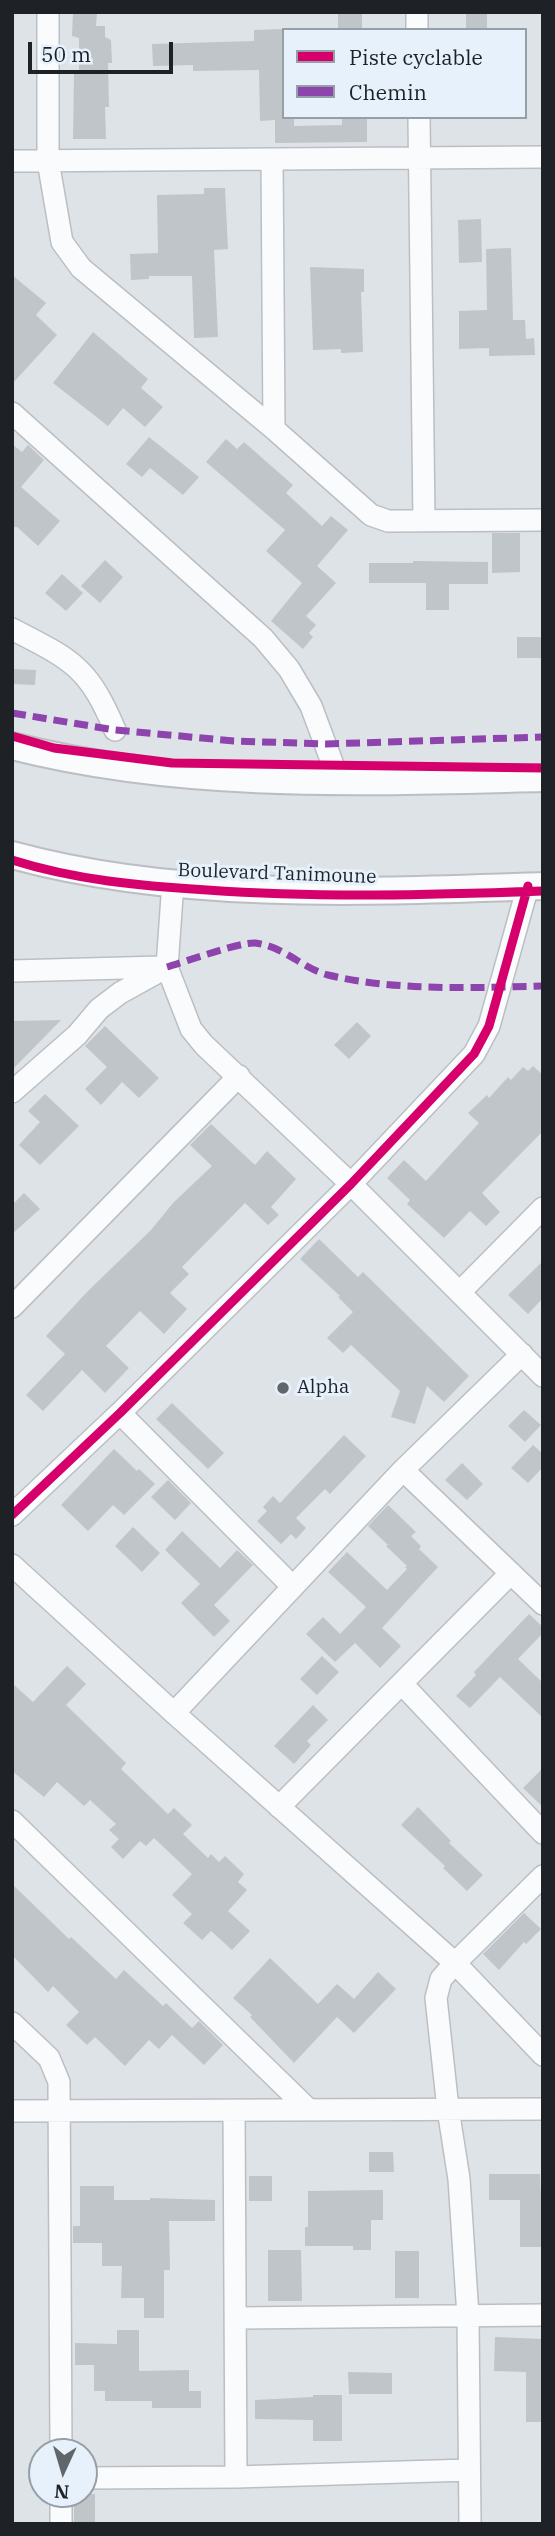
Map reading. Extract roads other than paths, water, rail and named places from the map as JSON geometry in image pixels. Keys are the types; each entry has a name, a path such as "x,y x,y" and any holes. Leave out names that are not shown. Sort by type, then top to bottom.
{"main road":[{"path":"12,746 51,755 204,776 339,781 543,778"},
{"name":"Boulevard Tanimoune","path":"12,855 101,874 173,895 272,889 398,890 535,886"}],"street":[{"path":"48,12 48,161 62,242 81,268 274,429 371,515 388,521 543,520"},
{"path":"419,119 424,521"},
{"path":"12,161 543,157"},
{"path":"272,159 274,429"},
{"path":"12,413 263,638 289,669 310,706 339,781"},
{"path":"12,629 62,655 85,674 102,698 115,730"},
{"path":"12,1515 120,1413 351,1184 474,1054 489,1026 535,886"},
{"path":"173,895 167,967 191,1029 204,1045 351,1184 543,1376"},
{"path":"12,971 167,967"},
{"path":"12,1092 77,1035 99,1009 120,993 167,967"},
{"path":"12,1307 239,1076"},
{"path":"460,1293 543,1208"},
{"path":"174,1713 403,1470 522,1354"},
{"path":"120,1413 293,1587"},
{"path":"403,1470 543,1604"},
{"path":"12,1565 455,1963 543,2055"},
{"path":"279,1807 511,1573"},
{"path":"402,1684 543,1833"},
{"path":"12,1821 309,2110"},
{"path":"470,2524 468,2316 459,2179 436,1998 441,1979 455,1963 543,1876"},
{"path":"12,2023 49,2058 59,2082 61,2438"},
{"path":"12,2111 543,2109"},
{"path":"234,2110 236,2477"},
{"path":"236,2318 543,2315"},
{"path":"98,2478 469,2470"}],"place":[{"name":"Alpha","path":"283,1388"}]}
